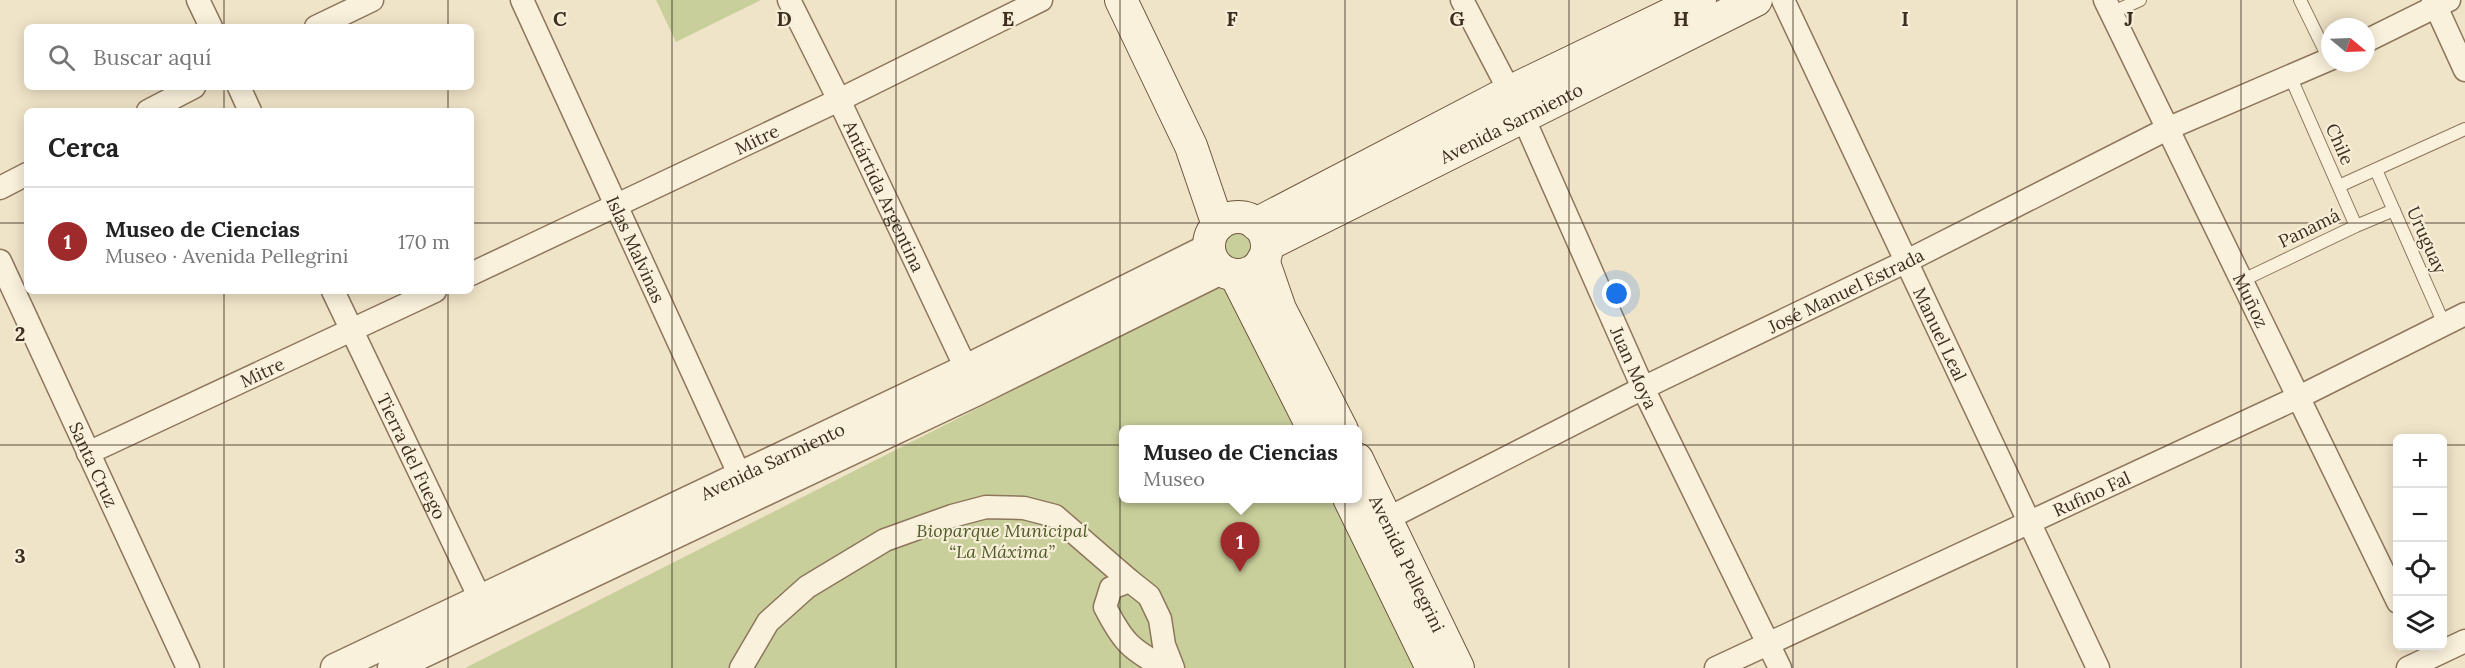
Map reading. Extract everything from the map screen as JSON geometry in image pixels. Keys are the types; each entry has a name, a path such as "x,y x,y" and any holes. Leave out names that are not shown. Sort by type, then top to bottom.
{"main road":[{"path":"1120,0 1239,246 1312,425"},
{"name":"Avenida Sarmiento","path":"1239,246 1516,104 1700,0"},
{"name":"Avenida Sarmiento","path":"1516,104 1756,0"},
{"path":"1239,246 1280,309 1340,425"},
{"name":"Avenida Pellegrini","path":"1362,476 1376,524 1432,668"},
{"name":"Avenida Pellegrini","path":"1354,503 1376,524 1458,668"}],"street":[{"path":"198,0 210,24"},
{"path":"322,24 372,0"},
{"name":"Islas Malvinas","path":"522,0 745,487"},
{"name":"Antártida Argentina","path":"789,0 839,100 971,380"},
{"name":"Mitre","path":"474,273 839,100 1041,0"},
{"name":"Juan Moya","path":"1462,0 1516,104 1643,388 1780,668"},
{"name":"Manuel Leal","path":"1783,0 2098,668"},
{"path":"2375,36 2439,2 2465,70"},
{"name":"Muñoz","path":"2108,6 2394,596"},
{"name":"José Manuel Estrada","path":"1376,524 1643,388 1907,261 2169,128 2321,62"},
{"path":"154,108 189,90"},
{"path":"240,90 249,108"},
{"path":"0,188 24,176"},
{"name":"Avenida Sarmiento","path":"335,668 486,611 971,380 1239,246"},
{"name":"Santa Cruz","path":"0,261 188,668"},
{"name":"Tierra del Fuego","path":"334,294 486,611"},
{"name":"Mitre","path":"88,453 352,332 429,294"},
{"name":"Rufino Fal","path":"1716,668 2299,397 2465,314"},
{"path":"741,668 768,622 807,587 885,540 952,516 986,507 1024,508 1055,516 1149,596 1161,619 1164,645 1173,668"},
{"path":"1130,581 1111,588 1105,607 1120,636 1140,655 1165,668"},
{"name":"Avenida Sarmiento","path":"393,668 486,611"},
{"path":"2420,660 2465,641"}],"lane":[{"path":"2108,6 2140,0"},
{"path":"2300,0 2321,43"},
{"name":"Chile","path":"2290,76 2356,226"},
{"path":"2339,186 2465,129"},
{"name":"Uruguay","path":"2376,170 2444,324"},
{"name":"Panamá","path":"2241,281 2394,210"}],"green space":[{"path":"656,0 761,0 676,42"},
{"path":"1238,230 1250,235 1255,247 1250,259 1238,264 1226,259 1221,247 1226,235"},
{"name":"Bioparque Municipal “La Máxima”","path":"1231,280 1300,425 1119,425 1119,503 1336,503 1415,668 465,668"}],"place":[{"name":"Museo de Ciencias","path":"1240,572"}]}
